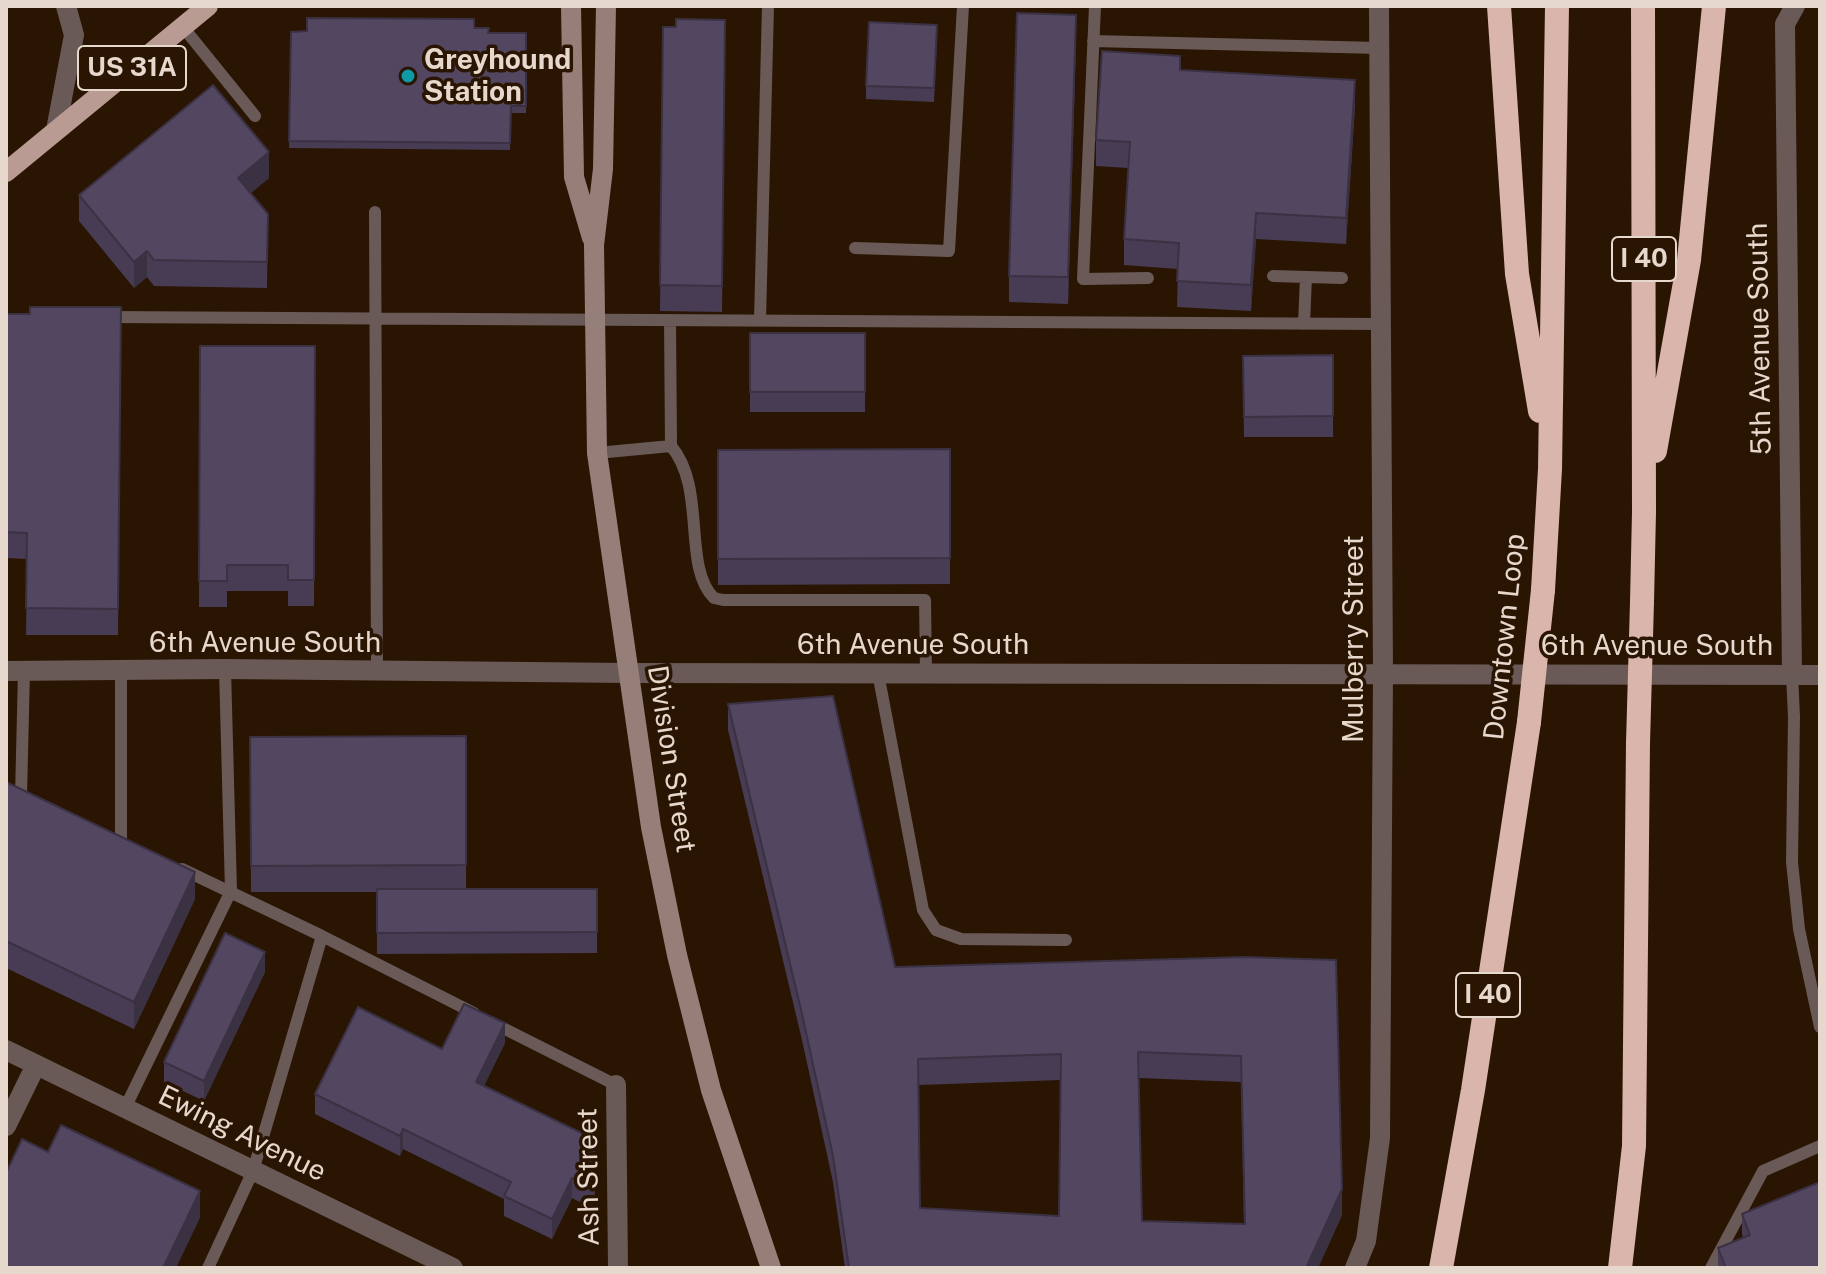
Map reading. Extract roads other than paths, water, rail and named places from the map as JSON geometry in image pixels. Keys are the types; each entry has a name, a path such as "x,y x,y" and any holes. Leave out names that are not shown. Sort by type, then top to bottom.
{"highway":[{"path":"1499,6 1517,274 1550,469"},
{"name":"Downtown Loop","path":"1441,1268 1473,1090 1529,722 1543,590 1550,469 1557,6"},
{"name":"I 40","path":"1621,1262 1634,1146 1644,512 1643,6"},
{"path":"1644,512 1689,260 1714,6"}],"main road":[{"name":"US 31A","path":"6,172 208,6"},
{"name":"Division Street","path":"571,6 574,177 594,245"},
{"name":"Division Street","path":"606,6 603,169 594,245 597,453 651,827 711,1090 771,1267"}],"street":[{"path":"56,130 74,35 66,6"},
{"name":"Mulberry Street","path":"1355,1268 1366,1241 1380,1138 1383,674 1379,6"},
{"name":"5th Avenue South","path":"1792,674 1785,24 1795,6"},
{"name":"6th Avenue South","path":"15,671 225,669 629,673 1820,675"},
{"name":"Ewing Avenue","path":"6,1050 453,1268"},
{"path":"6,1126 36,1065"},
{"name":"Ash Street","path":"616,1085 618,1268"}],"lane":[{"path":"760,320 768,6"},
{"path":"855,248 949,251 963,6"},
{"path":"1095,6 1083,279 1148,278"},
{"path":"183,27 255,116"},
{"path":"1093,41 1379,48"},
{"path":"375,212 377,670"},
{"path":"1273,276 1342,278"},
{"path":"1304,324 1306,277"},
{"path":"84,316 1381,324"},
{"path":"670,320 671,446 689,480 703,581 714,598 925,600 926,673"},
{"path":"597,453 671,446"},
{"path":"125,1108 231,891 225,669"},
{"path":"15,671 21,796"},
{"path":"121,671 121,842"},
{"path":"878,673 923,910 936,930 961,939 1066,940"},
{"path":"1792,674 1792,862 1799,929 1820,1027"},
{"path":"6,789 36,803"},
{"path":"107,835 135,848"},
{"path":"176,867 322,936 616,1085"},
{"path":"208,1268 253,1171 322,936"},
{"path":"1711,1268 1763,1171 1820,1146"}],"place":[{"name":"Greyhound Station","path":"408,76"}]}
